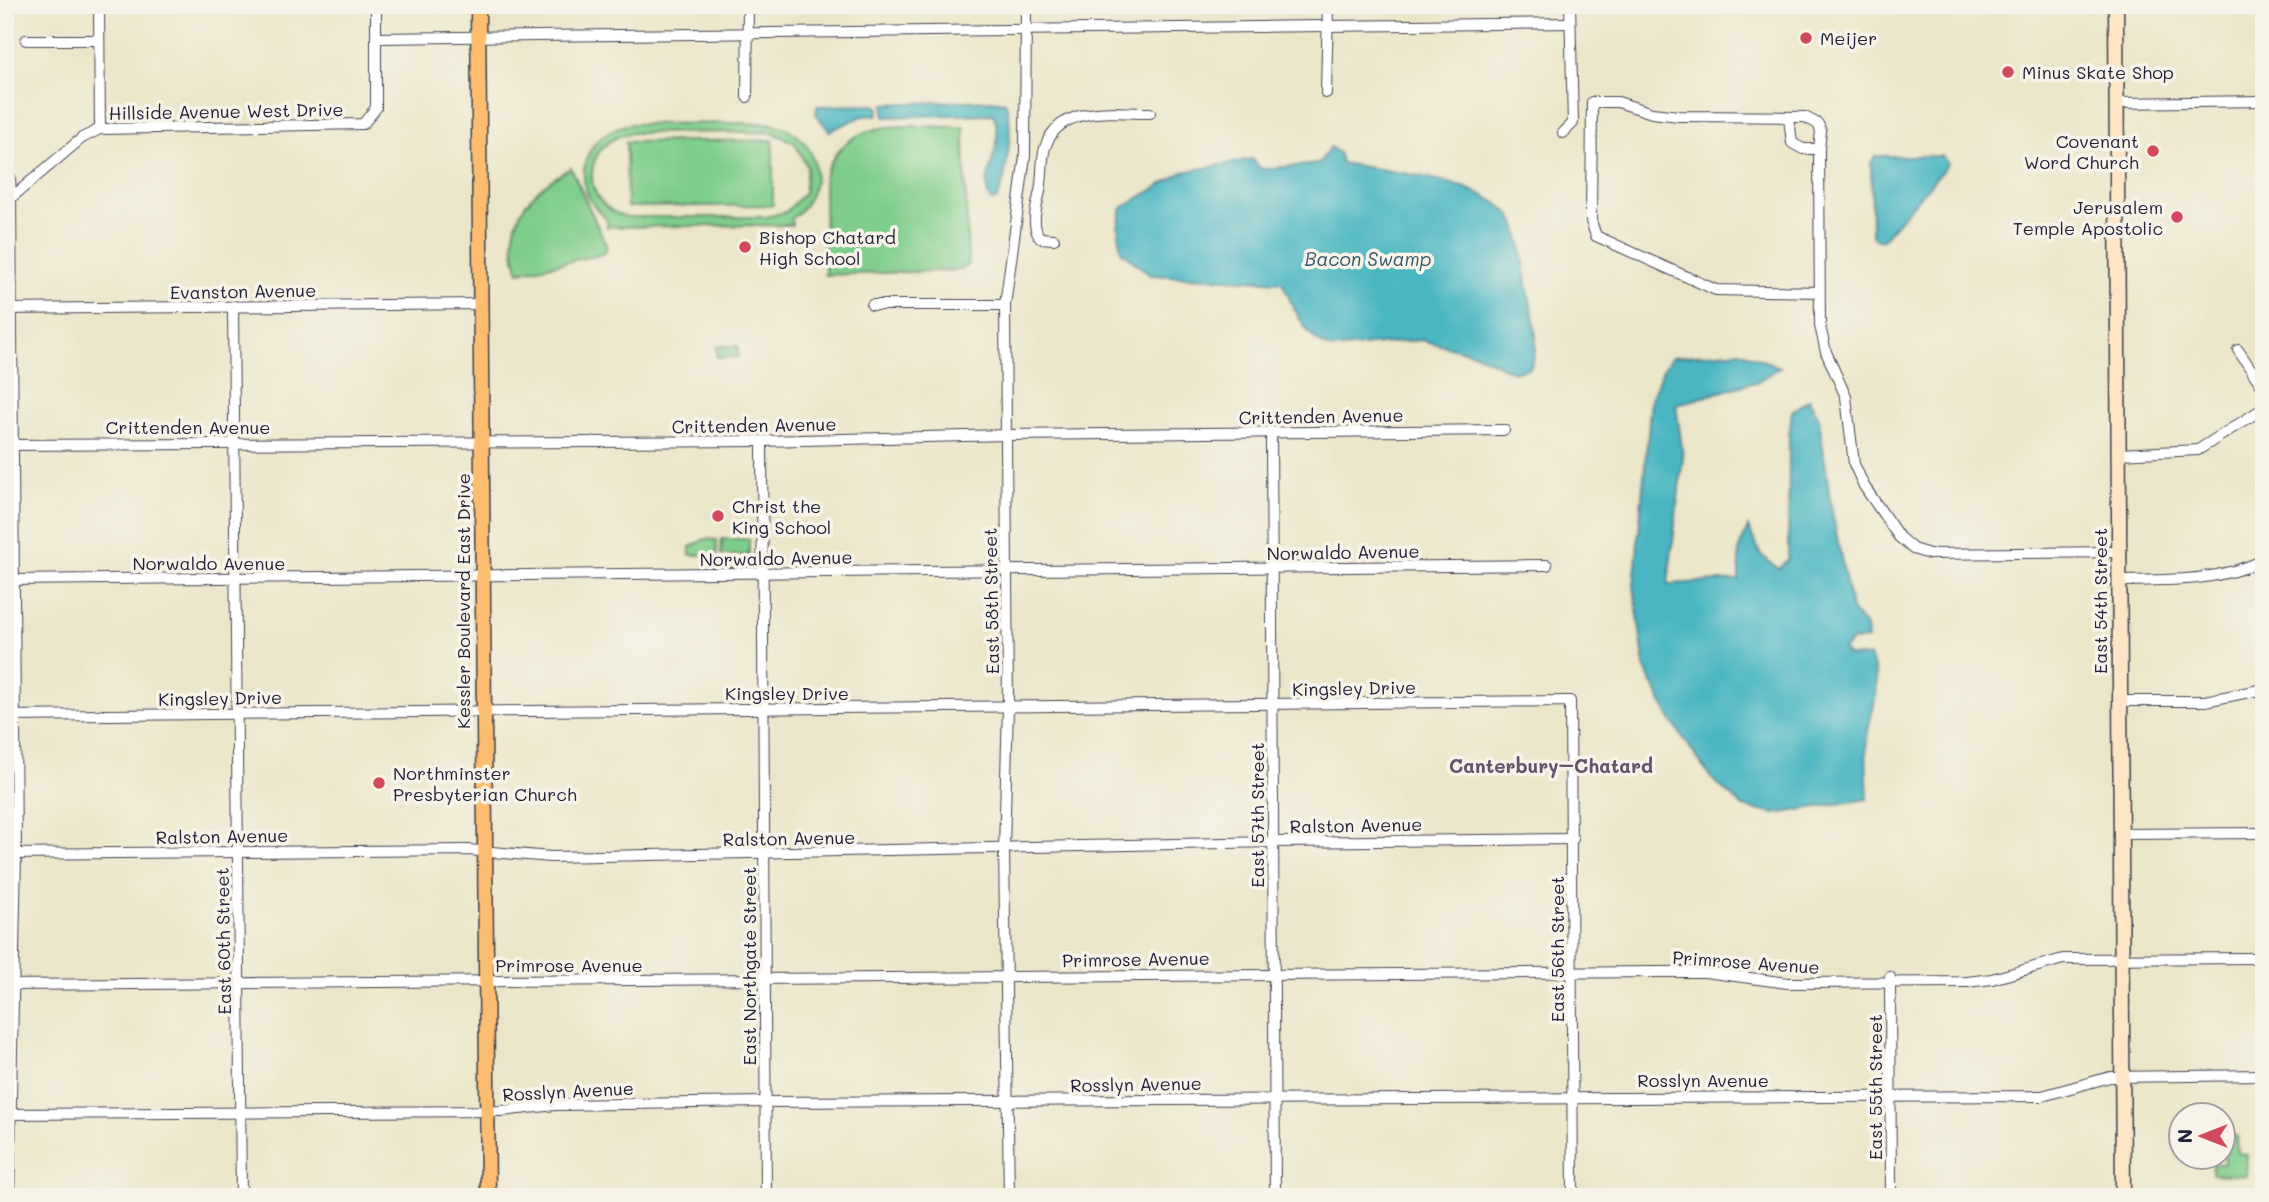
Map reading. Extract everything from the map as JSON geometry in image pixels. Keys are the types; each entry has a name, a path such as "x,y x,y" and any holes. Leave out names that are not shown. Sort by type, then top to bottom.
{"main road":[{"name":"Kessler Boulevard East Drive","path":"478,5 488,1197"}],"street":[{"path":"11,198 82,138 100,129 99,5"},
{"path":"376,5 376,38 1570,23"},
{"path":"747,97 748,5"},
{"name":"East 58th Street","path":"1009,1197 1004,849 1008,707 1005,305 1025,156 1026,5"},
{"path":"1326,93 1328,5"},
{"path":"1563,133 1573,123 1570,5"},
{"name":"East 54th Street","path":"2116,5 2123,1197"},
{"name":"Hillside Avenue West Drive","path":"100,129 353,126 369,120 376,108 376,38"},
{"path":"26,40 99,40"},
{"path":"2117,103 2264,101"},
{"path":"1819,292 1716,290 1596,236 1591,222 1592,102 1618,102 1652,113 1679,117 1808,118 1818,124 1821,131 1819,292 1822,339 1846,397 1856,471 1883,517 1904,543 1929,554 2119,552"},
{"path":"1054,239 1040,238 1035,227 1044,158 1051,137 1076,117 1093,113 1150,113"},
{"path":"1789,118 1792,143 1803,149 1819,149"},
{"path":"1025,156 1044,158"},
{"path":"5,175 10,178 11,198 9,1197"},
{"name":"Evanston Avenue","path":"9,309 481,304"},
{"path":"872,305 1005,305"},
{"name":"East 60th Street","path":"233,306 241,1197"},
{"path":"2238,350 2264,389"},
{"path":"2119,454 2198,450 2264,408"},
{"name":"Crittenden Avenue","path":"9,444 762,441 1007,435 1504,430"},
{"name":"East 57th Street","path":"1271,432 1275,1197"},
{"name":"East Northgate Street","path":"762,441 766,1197"},
{"path":"2120,581 2208,578 2240,570 2264,560"},
{"name":"Norwaldo Avenue","path":"10,580 1547,565"},
{"path":"2120,701 2197,701 2264,689"},
{"name":"Kingsley Drive","path":"10,716 1570,701"},
{"name":"East 56th Street","path":"1570,701 1573,839 1573,1197"},
{"path":"2121,834 2264,833"},
{"name":"Ralston Avenue","path":"11,854 485,850 551,857 1273,842 1573,839"},
{"name":"Primrose Avenue","path":"10,985 1705,972 1788,983 1890,980 1980,982 2059,960 2264,958"},
{"name":"East 55th Street","path":"1890,980 1891,1197"},
{"name":"Rosslyn Avenue","path":"8,1114 487,1111 555,1105 765,1102 1573,1096 2047,1096 2108,1077 2264,1075"}],"green space":[{"path":"766,123 783,127 797,136 814,161 812,191 805,205 792,218 792,225 607,227 607,219 594,207 587,192 585,162 601,137 632,124","holes":["771,132 795,143 807,167 804,193 786,212 766,217 627,217 611,210 600,200 593,187 595,159 603,147 615,138 632,133"]},
{"path":"964,127 968,264 961,270 825,275 824,177 834,156 848,142 864,133 882,128"},
{"path":"773,140 773,205 627,207 626,142"},
{"path":"571,168 607,247 603,254 519,272 514,238 516,223 522,210 542,187"},
{"path":"717,346 738,346 738,357 717,357"},
{"path":"705,539 717,540 717,555 690,555 690,547"},
{"path":"722,539 749,539 749,555 721,555"},
{"path":"2238,1153 2247,1155 2246,1176 2212,1174 2212,1170 2238,1170"}],"water":[{"path":"991,100 1005,102 1009,137 1000,191 996,200 991,201 987,193 987,183 997,139 993,114 884,117 884,104"},
{"path":"875,105 879,108 877,115 863,116 829,131 816,114 817,106"},
{"name":"Bacon Swamp","path":"1330,147 1339,153 1341,163 1457,185 1498,204 1512,217 1520,241 1535,330 1534,359 1530,368 1513,372 1477,354 1421,340 1333,349 1315,339 1308,331 1282,282 1150,275 1121,251 1118,228 1122,208 1183,172 1252,159 1261,169 1319,164"},
{"path":"1876,156 1942,156 1948,164 1883,239 1877,240 1872,236 1871,162"},
{"path":"1740,351 1780,367 1758,381 1676,405 1683,456 1668,584 1739,580 1739,549 1748,527 1761,555 1779,569 1788,559 1789,437 1792,411 1809,399 1819,418 1831,506 1851,608 1866,628 1868,639 1852,641 1843,650 1848,656 1869,657 1876,677 1876,696 1866,745 1868,799 1775,814 1743,807 1711,778 1671,720 1645,669 1634,586 1651,399 1663,369 1672,357"}],"place":[{"name":"Meijer","path":"1806,38"},
{"name":"Minus Skate Shop","path":"2008,72"},
{"name":"Covenant Word Church","path":"2153,151"},
{"name":"Jerusalem Temple Apostolic","path":"2177,217"},
{"name":"Bishop Chatard High School","path":"745,247"},
{"name":"Christ the King School","path":"718,516"},
{"name":"Northminster Presbyterian Church","path":"379,783"}],"district":[{"name":"Canterbury–Chatard","path":"1551,765"}]}
